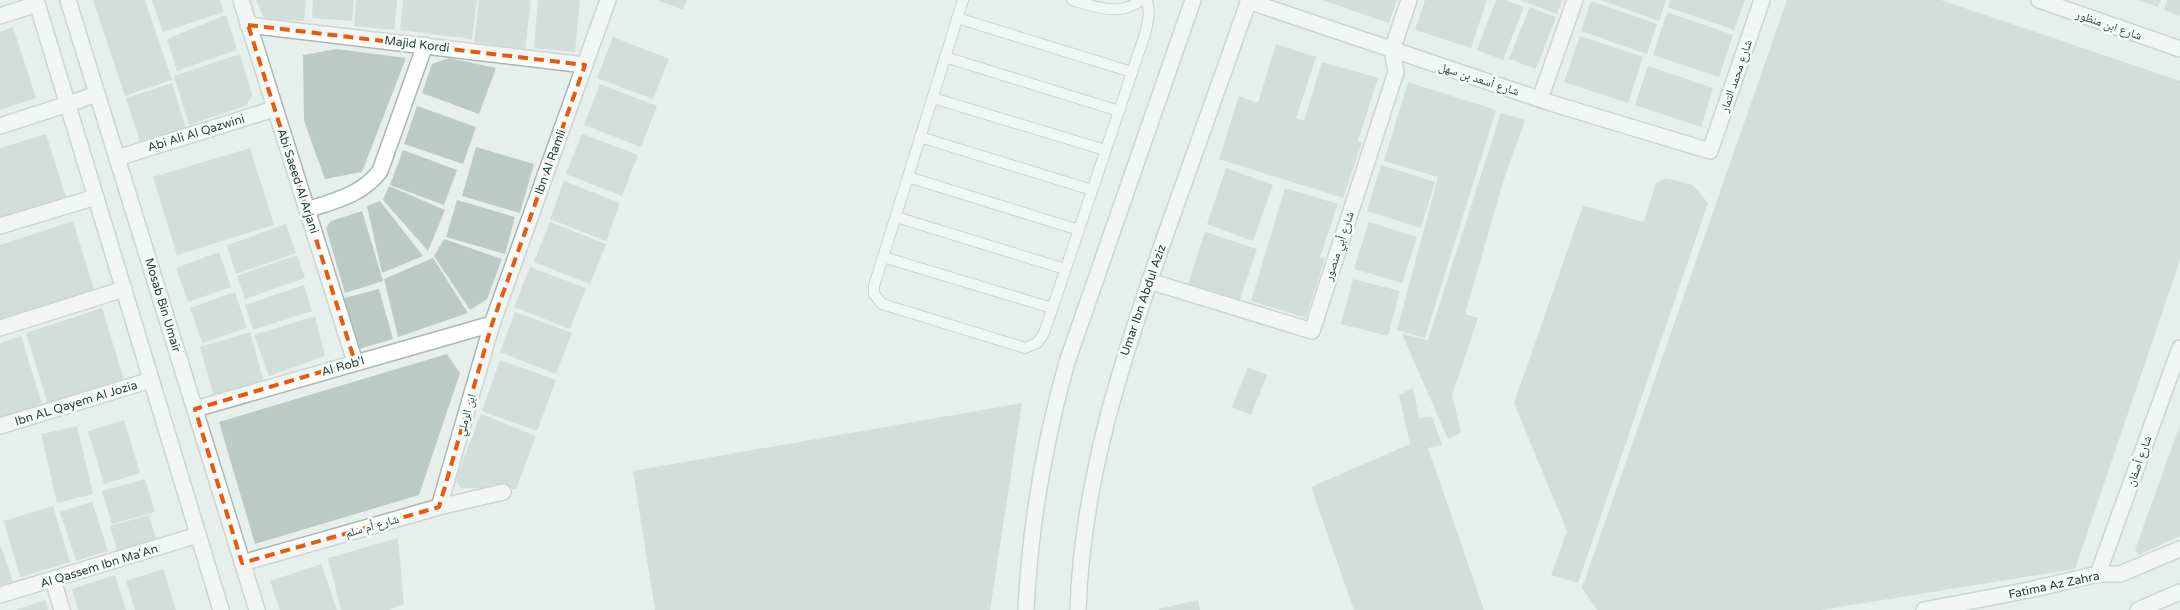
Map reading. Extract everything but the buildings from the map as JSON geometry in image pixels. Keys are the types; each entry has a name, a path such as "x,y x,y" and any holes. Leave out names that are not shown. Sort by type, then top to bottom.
{"street":[{"name":"Mosab Bin Umair","path":"68,0 257,610"},
{"name":"Abi Saeed Al Arjani","path":"241,0 355,362"},
{"name":"Ibn Al Ramli","path":"492,324 608,0"},
{"path":"1026,610 1030,545 1038,486 1055,403 1067,362 1193,0"},
{"name":"شارع أبي منصور","path":"1150,281 1312,330 1396,72 1392,50 1409,0"},
{"path":"1540,98 1574,0"},
{"name":"شارع محمد التمار","path":"1710,152 1762,0"},
{"name":"شارع ابن منظور","path":"2039,0 2180,49"},
{"name":"شارع أسعد بن سهل","path":"1248,1 1392,50 1710,152"},
{"name":"Umar Ibn Abdul Aziz","path":"1079,608 1086,524 1100,445 1121,366 1248,1"},
{"path":"0,16 37,2 221,610"},
{"name":"Majid Kordi","path":"248,25 585,64"},
{"path":"307,210 357,192 374,180 380,171 425,45"},
{"path":"0,126 97,94"},
{"name":"Abi Ali Al Qazwini","path":"117,158 274,109"},
{"path":"0,226 96,197"},
{"path":"0,328 124,289"},
{"name":"Al Rob'I","path":"194,409 492,324"},
{"name":"ابن الرملي","path":"439,507 492,324"},
{"name":"شارع أصفان","path":"2098,574 2176,371 2180,348"},
{"name":"Ibn AL Qayem Al Jozia","path":"0,426 151,380"},
{"name":"شارع أم سلم","path":"242,563 439,507 503,492"},
{"name":"Al Qassem Ibn Ma'An","path":"0,595 198,535"},
{"name":"Fatima Az Zahra","path":"1924,610 2029,590 2098,574 2120,574 2180,549"},
{"path":"53,580 62,610"},
{"path":"2138,610 2180,592"}],"lane":[{"path":"963,0 873,290 878,302 1019,347 1031,346 1041,339 1148,22 1147,0"},
{"path":"1072,0 1114,10 1132,6 1141,0"},
{"path":"957,18 1132,72"},
{"path":"945,57 1119,111"},
{"path":"933,98 1106,150"},
{"path":"920,137 1092,190"},
{"path":"908,177 1079,230"},
{"path":"896,217 1065,269"},
{"path":"883,257 1052,308"}],"highlighted area":[{"path":"248,25 585,65 492,324 439,507 242,563 195,409 355,362"}]}
